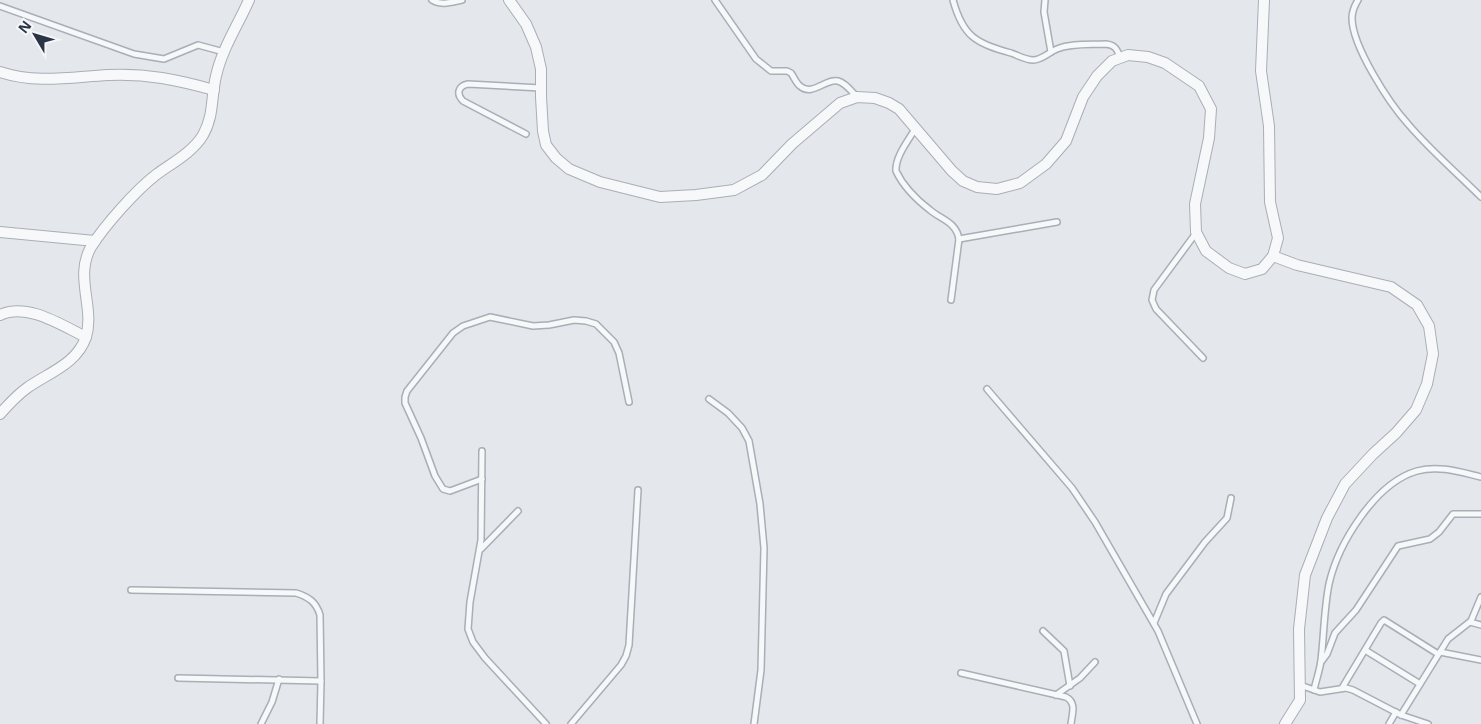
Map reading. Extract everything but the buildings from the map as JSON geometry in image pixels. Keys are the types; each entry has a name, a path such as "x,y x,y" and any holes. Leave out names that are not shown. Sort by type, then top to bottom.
{"street":[{"path":"0,414 26,388 67,363 80,348 86,337 88,320 85,301 84,268 86,258 95,241 130,200 155,176 181,158 203,136 210,120 215,77 224,52 249,0"},
{"path":"509,0 526,24 536,47 541,69 543,131 546,145 556,158 569,169 600,182 660,197 696,196 734,190 762,175 792,144 840,103 857,97 874,98 899,109 952,171 963,181 977,186 997,189 1020,183 1046,164 1066,141 1083,97 1097,76 1112,61 1128,54 1148,57 1165,63 1199,86 1212,109 1209,138 1195,204 1196,232 1206,252 1229,268 1245,274 1262,268 1273,256 1278,238 1270,202 1269,126 1261,71 1264,0"},
{"path":"0,72 24,78 44,80 108,75 148,75 167,77 214,90"},
{"path":"0,232 95,241"},
{"path":"1273,256 1297,266 1391,287 1417,304 1429,326 1433,354 1427,384 1416,410 1345,484 1327,518 1305,575 1299,630 1300,700 1285,724"},
{"path":"0,315 15,310 33,313 86,337"}],"lane":[{"path":"432,0 445,4 462,0"},
{"path":"715,0 756,59 768,69 791,73 800,86 805,89 811,89 837,80 857,97"},
{"path":"953,0 962,26 972,38 986,46 1032,60 1044,57 1069,45 1106,44 1112,45 1117,49 1120,57"},
{"path":"1045,0 1044,12 1051,52"},
{"path":"1358,0 1352,16 1354,28 1363,54 1390,101 1409,126 1481,197"},
{"path":"0,6 134,54 164,59 198,45 224,52"},
{"path":"526,134 464,101 459,95 459,91 461,87 468,84 541,88"},
{"path":"916,128 900,156 896,165 896,171 919,201 932,212 952,224 958,231 959,239 951,300"},
{"path":"959,239 1057,222"},
{"path":"1196,232 1154,290 1152,300 1156,309 1203,358"},
{"path":"482,479 450,491 443,489 435,476 405,403 407,391 458,329 490,317 533,326 574,320 596,324 614,342 619,353 629,402"},
{"path":"987,389 1072,488 1095,522 1154,623 1197,724"},
{"path":"709,399 728,413 742,428 749,441 760,504 764,548 761,670 754,724"},
{"path":"482,450 480,550 470,602 468,629 473,642 485,658 546,724"},
{"path":"1314,690 1321,662 1328,586 1333,569 1359,518 1378,495 1398,480 1417,471 1433,469 1452,470 1481,477"},
{"path":"571,724 621,665 630,645 638,490"},
{"path":"1154,623 1166,594 1205,542 1227,518 1231,498"},
{"path":"480,550 518,511"},
{"path":"1321,662 1327,654 1335,634 1356,610 1398,546 1430,539 1439,532 1453,514 1481,514"},
{"path":"131,590 296,593 305,596 318,607 320,615 320,724"},
{"path":"1389,724 1399,714 1420,684 1448,639 1470,622 1481,597"},
{"path":"1342,688 1384,620 1439,653 1481,660"},
{"path":"1470,622 1481,625"},
{"path":"1042,631 1064,651 1070,686"},
{"path":"1365,650 1420,684"},
{"path":"1056,695 1086,673 1095,662"},
{"path":"961,673 1071,700 1074,705 1071,724"},
{"path":"178,678 321,681"},
{"path":"261,724 272,702 279,679"},
{"path":"1300,685 1320,692 1342,688 1353,690 1399,714 1428,724"}]}
